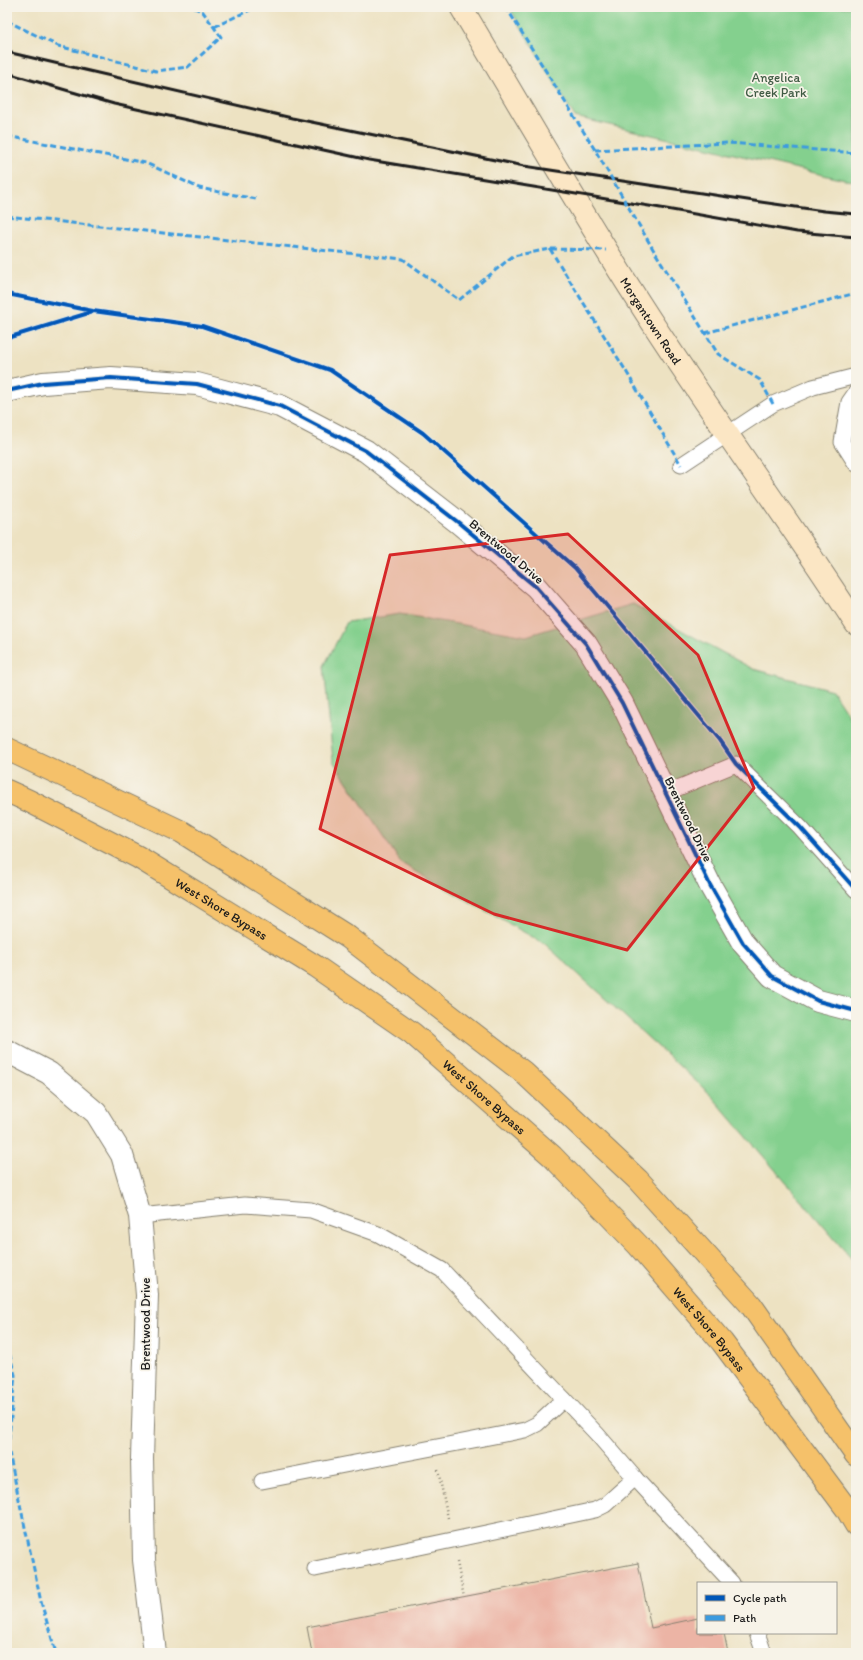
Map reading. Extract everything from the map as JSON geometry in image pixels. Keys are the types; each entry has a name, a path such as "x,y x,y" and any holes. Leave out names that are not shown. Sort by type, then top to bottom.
{"highway":[{"path":"7,749 182,832 348,937 523,1072 638,1180 751,1305 856,1454"},
{"name":"West Shore Bypass","path":"7,792 29,800 138,857 315,966 412,1033 552,1156 638,1245 722,1342 846,1508 856,1525"}],"main road":[{"name":"Morgantown Road","path":"461,7 606,250 647,315 810,553 856,624"}],"street":[{"name":"Brentwood Drive","path":"7,391 43,383 111,378 197,384 280,406 366,451 459,523 536,587 586,644 622,703 710,885 743,943 772,976 818,1001 856,1011"},
{"name":"Brentwood Drive","path":"7,1051 49,1073 96,1113 122,1155 140,1216 147,1295 142,1458 144,1560 155,1653"}],"lane":[{"path":"681,465 729,435 773,404 813,388 856,376"},
{"path":"856,392 849,402 842,442 856,464"},
{"path":"666,793 736,764 800,827 856,890"},
{"path":"140,1216 245,1205 311,1210 378,1234 442,1270 564,1399 731,1582"},
{"path":"262,1481 525,1430 537,1424 564,1399"},
{"path":"315,1569 595,1510 605,1505 635,1478"},
{"path":"757,1634 764,1653"}],"highlighted area":[{"path":"568,534 698,655 754,788 627,950 494,914 320,829 390,555"}],"green space":[{"name":"Angelica Creek Park","path":"509,7 856,7 856,181 845,180 575,117"},
{"path":"633,604 753,669 832,690 856,727 856,1264 709,1093 545,944 401,863 333,761 324,666 347,622 400,614 526,636"}],"building":[{"path":"638,1563 651,1628 697,1618 697,1634 724,1634 728,1653 312,1653 307,1627"}],"railway":[{"path":"7,52 292,118 524,166 754,201 856,214"},
{"path":"7,73 114,104 369,160 797,232 856,237"}],"marked path":[{"path":"7,21 58,46 156,71 188,67 221,37 203,12 193,7"},
{"path":"214,27 256,7"},
{"path":"506,7 595,150"},
{"path":"7,136 146,163 199,188 256,199"},
{"path":"773,404 760,380 718,354 653,249 595,150 728,143 856,153"},
{"path":"7,216 403,259 459,300 513,256 550,249 606,250"},
{"path":"550,249 626,371 681,465"},
{"path":"705,333 856,293"},
{"path":"7,1345 15,1375 8,1448 41,1602 56,1653"}],"cycle path":[{"path":"7,294 93,311 202,326 330,370 423,433 575,568 720,741 736,764 800,827 856,890"},
{"path":"7,338 92,312"},
{"path":"7,391 43,383 111,378 197,384 280,406 366,451 459,523 536,587 586,644 622,703 710,885 743,943 772,976 818,1001 856,1011"}]}
